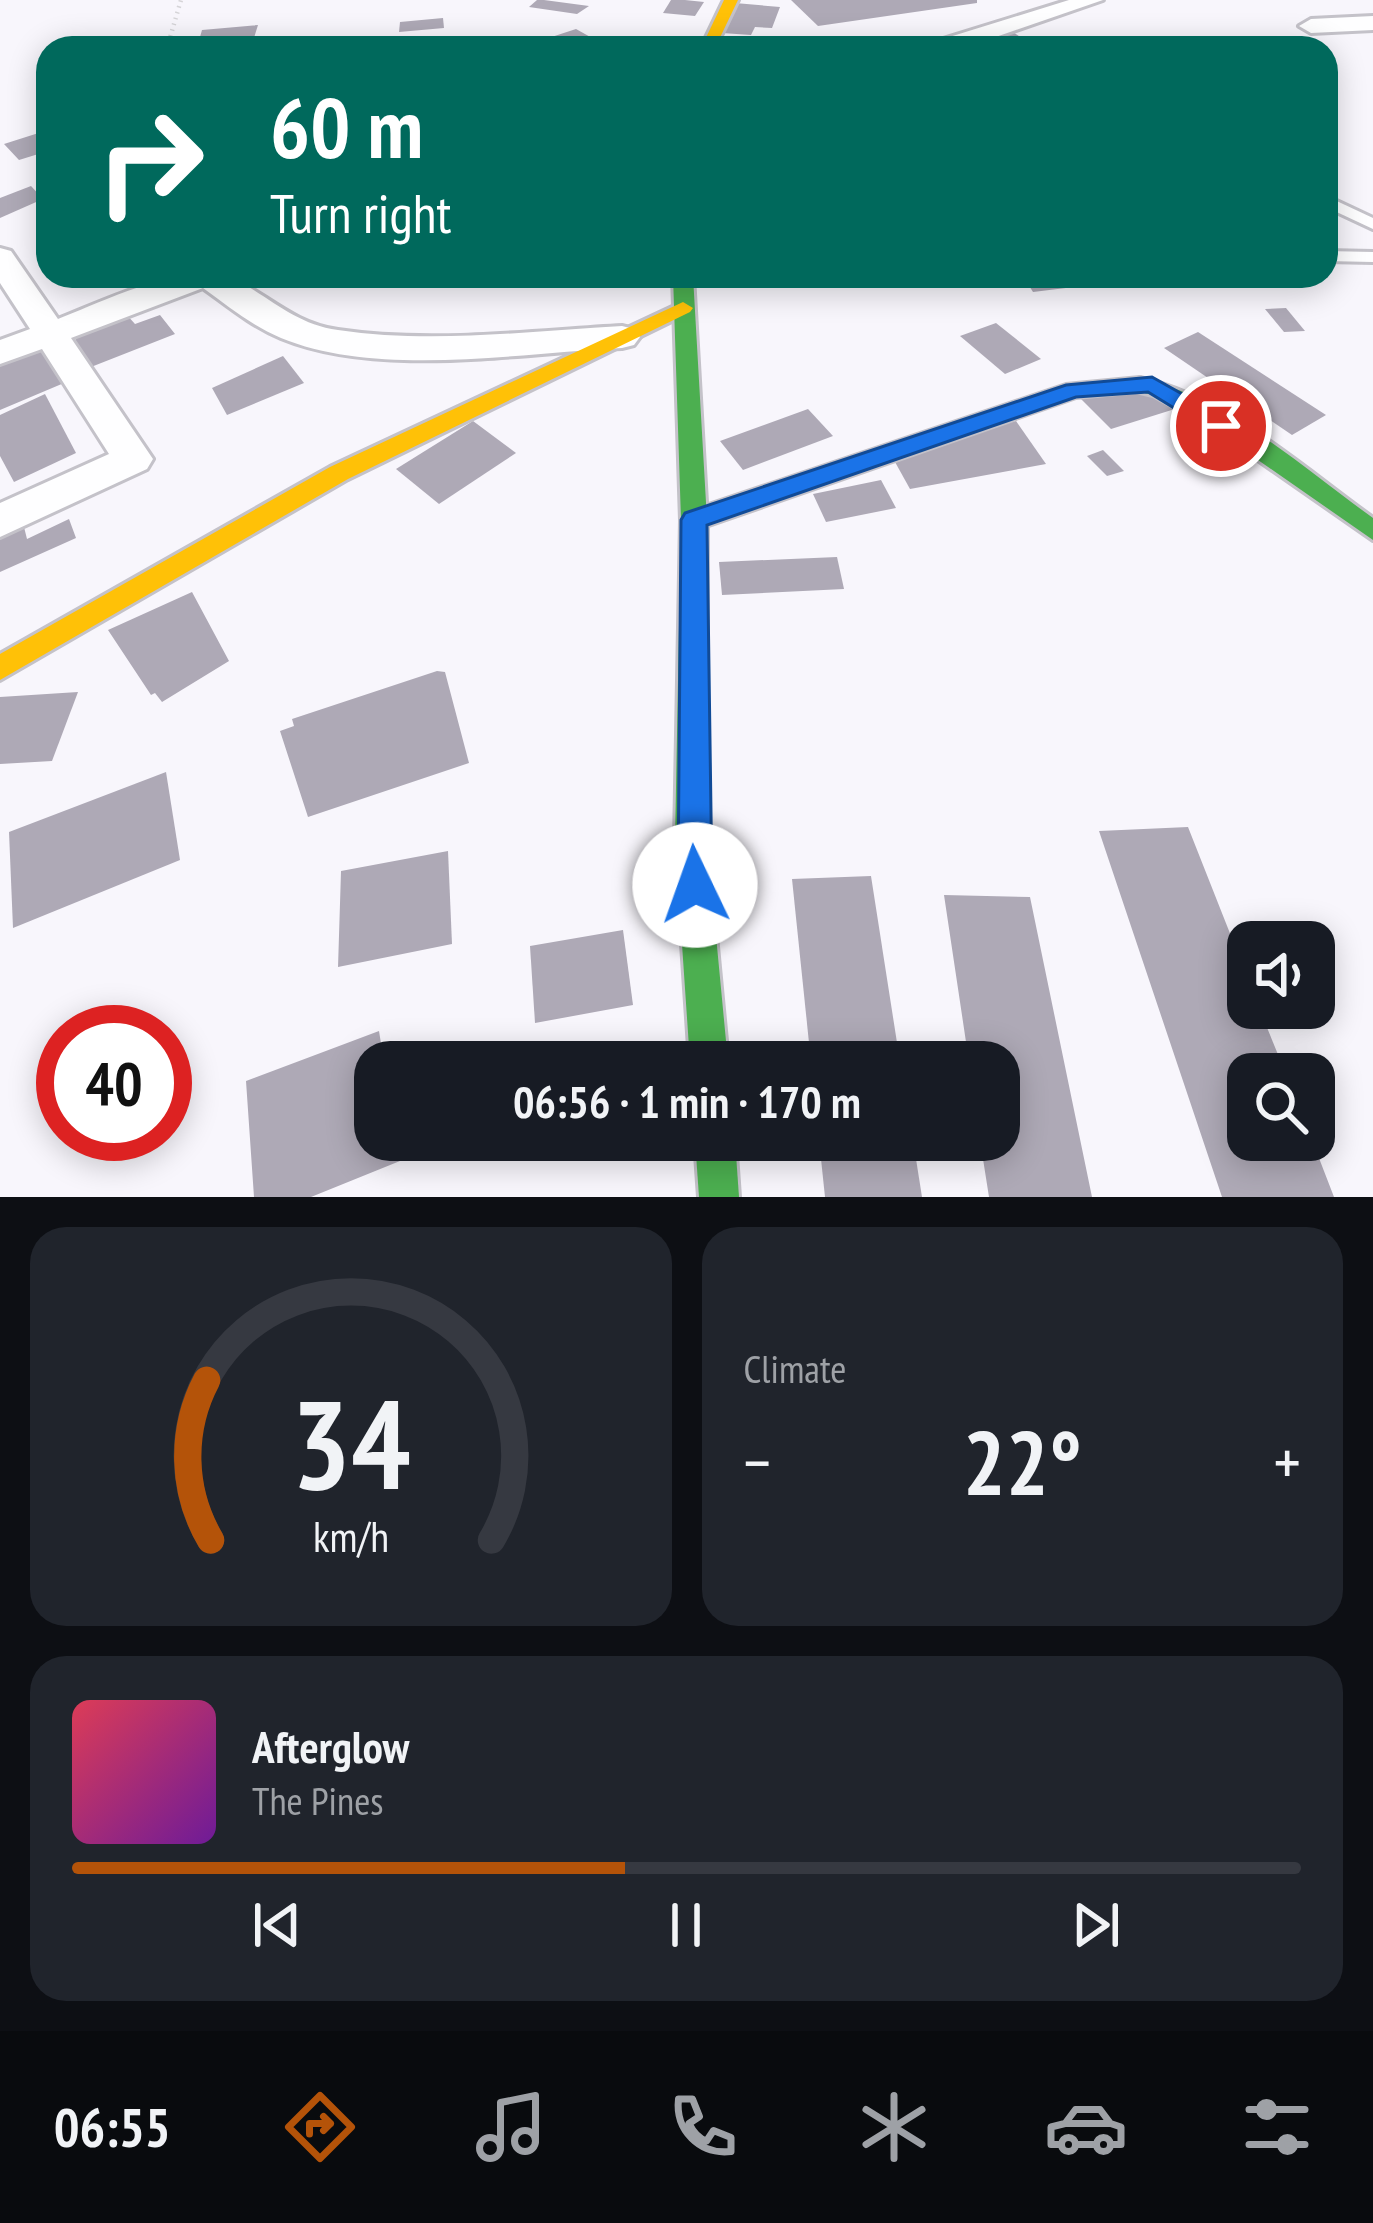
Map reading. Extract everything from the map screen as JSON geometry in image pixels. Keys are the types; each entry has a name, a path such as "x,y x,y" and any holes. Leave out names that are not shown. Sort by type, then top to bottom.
{"street":[{"path":"714,36 731,0"},
{"path":"977,36 1092,0"},
{"path":"1311,26 1373,23"},
{"path":"0,258 54,333 133,459 0,521"},
{"path":"0,353 174,288"},
{"path":"223,288 261,315 305,335 374,344 622,337"},
{"path":"683,288 694,520 691,841 707,1041"},
{"path":"0,668 340,473 682,308"},
{"path":"694,520 1074,390 1152,384 1190,404 1373,530"},
{"path":"716,1161 719,1197"}],"lane":[{"path":"1338,207 1373,224"},
{"path":"1338,256 1373,257"}],"path":[{"path":"170,36 181,0"}],"building":[{"path":"537,0 589,6 577,14 529,7"},
{"path":"671,0 704,2 695,16 663,13"},
{"path":"791,0 977,0 977,3 818,26"},
{"path":"735,3 780,7 772,28 755,27 751,35 722,33"},
{"path":"443,18 444,28 399,32 400,22"},
{"path":"258,25 255,36 200,36 202,30"},
{"path":"576,29 589,36 555,36"},
{"path":"36,134 36,155 19,160 4,144"},
{"path":"31,186 36,191 36,202 0,218 0,198"},
{"path":"1286,308 1305,331 1284,332 1265,309"},
{"path":"126,314 135,324 160,315 175,334 91,367 75,344 77,332"},
{"path":"996,323 1041,359 1005,374 960,336"},
{"path":"1198,332 1326,415 1292,435 1164,348"},
{"path":"41,350 64,383 0,410 0,359 11,354 15,360"},
{"path":"283,356 304,383 227,415 212,388"},
{"path":"1147,380 1178,408 1111,429 1081,399"},
{"path":"45,394 76,453 14,482 0,456 0,415"},
{"path":"808,409 833,436 743,470 720,441"},
{"path":"473,421 516,453 439,504 396,469"},
{"path":"1016,421 1046,464 910,489 885,444"},
{"path":"1103,450 1124,471 1107,476 1087,456"},
{"path":"881,480 896,508 826,522 813,494"},
{"path":"21,515 27,539 69,519 76,538 0,572 0,525"},
{"path":"837,557 844,589 722,595 719,562"},
{"path":"192,592 229,661 162,702 155,693 151,695 108,630"},
{"path":"445,672 469,763 308,817 280,731 294,726 292,719"},
{"path":"78,692 52,761 0,764 0,697"},
{"path":"166,772 180,860 13,928 9,832"},
{"path":"1188,827 1227,926 1227,1029 1268,1029 1277,1053 1227,1053 1227,1161 1320,1161 1334,1197 1222,1197 1099,831"},
{"path":"448,851 452,944 338,967 341,871"},
{"path":"871,876 897,1041 809,1041 792,879"},
{"path":"944,895 1030,897 1092,1197 989,1197 983,1161 1020,1161 1020,1041 966,1041"},
{"path":"623,930 633,1005 535,1023 530,946"},
{"path":"379,1031 381,1041 354,1041 354,1161 400,1161 311,1197 254,1197 246,1081"},
{"path":"821,1161 916,1161 922,1197 825,1197"}],"traffic: fast":[{"path":"684,288 694,520 691,841 707,1041"},
{"path":"1140,385 1159,389 1220,422 1373,531"},
{"path":"716,1161 719,1197"}],"traffic: slow":[{"path":"714,36 731,0"},
{"path":"0,668 339,473 683,308"},
{"path":"694,520 1074,390 1140,385"}],"route":[{"path":"695,885 691,841 694,520 1074,390 1152,384 1221,426"}]}
